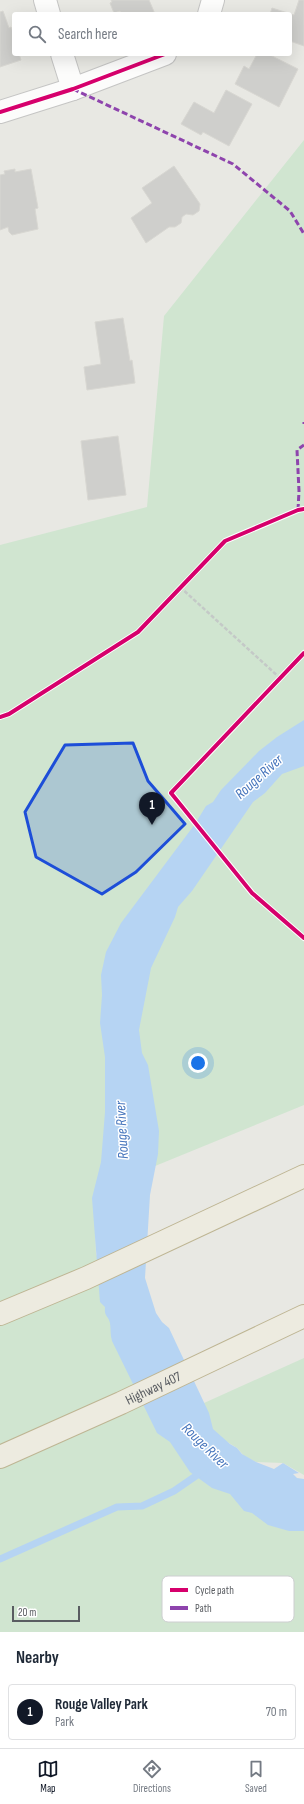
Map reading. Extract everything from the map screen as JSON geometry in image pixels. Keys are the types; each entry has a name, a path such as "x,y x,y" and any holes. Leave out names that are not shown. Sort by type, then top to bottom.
{"highway":[{"path":"0,1314 86,1278 304,1176"},
{"name":"Highway 407","path":"0,1457 121,1403 304,1316"}],"street":[{"path":"45,0 48,12"},
{"path":"210,12 213,0"},
{"path":"63,56 73,89"},
{"path":"0,112 73,89 160,56"}],"path":[{"path":"180,587 280,678"}],"highlighted area":[{"path":"133,743 148,781 185,824 136,872 102,894 36,857 25,812 65,745"}],"green space":[{"path":"304,140 304,1105 94,1191 96,1254 132,1328 157,1406 304,1512 304,1632 0,1632 0,545 147,507 164,316"},
{"path":"304,1358 304,1475 283,1463 256,1462 245,1457 237,1448 206,1429 193,1408"}],"water":[{"name":"Rouge River","path":"304,720 304,766 282,774 265,793 253,802 192,891 178,907 175,917 151,968 139,1030 142,1053 148,1065 159,1131 158,1154 150,1195 145,1278 156,1313 162,1322 169,1328 209,1413 213,1429 230,1444 237,1448 242,1454 256,1462 274,1469 283,1463 299,1473 293,1474 297,1478 304,1479 304,1531 289,1531 268,1525 252,1513 244,1511 230,1494 212,1488 190,1472 170,1442 157,1433 112,1341 110,1323 105,1307 100,1302 92,1198 101,1162 105,1112 105,1057 100,1023 102,995 101,975 106,952 121,923 195,824 206,806 213,802 221,790 259,751 277,737"}],"building":[{"path":"111,0 149,0 154,12 114,12 110,3 112,2"},
{"path":"299,0 304,0 304,46 292,42 292,14 294,15"},
{"path":"272,8 285,12 271,12"},
{"path":"3,11 9,28 11,27 12,30 12,56 20,56 21,60 0,67 0,12"},
{"path":"256,56 272,56 298,69 279,107 235,84 244,66 249,69"},
{"path":"226,90 252,104 229,146 203,132 201,135 181,124 194,102 214,113"},
{"path":"174,166 200,204 199,211 193,215 186,214 182,217 181,223 175,227 169,227 146,243 131,218 152,203 142,188"},
{"path":"15,169 15,172 31,169 38,208 35,209 38,229 12,235 9,232 8,227 0,230 0,175 5,174 4,171"},
{"path":"123,318 130,361 132,360 135,383 87,390 84,367 101,364 95,322"},
{"path":"118,436 126,495 88,500 81,441"}],"waterway":[{"path":"0,1559 117,1507 142,1506 174,1491 203,1471"}],"marked path":[{"path":"73,89 233,164 290,211 304,234"},
{"path":"298,510 299,491 297,450 304,445"}],"cycle path":[{"path":"0,112 73,89 160,56"},
{"path":"0,717 9,714 138,632 225,541 298,510 304,509"},
{"path":"304,653 171,793 252,893 304,938"}],"place":[{"name":"Rouge Valley Park","path":"152,825"}]}
